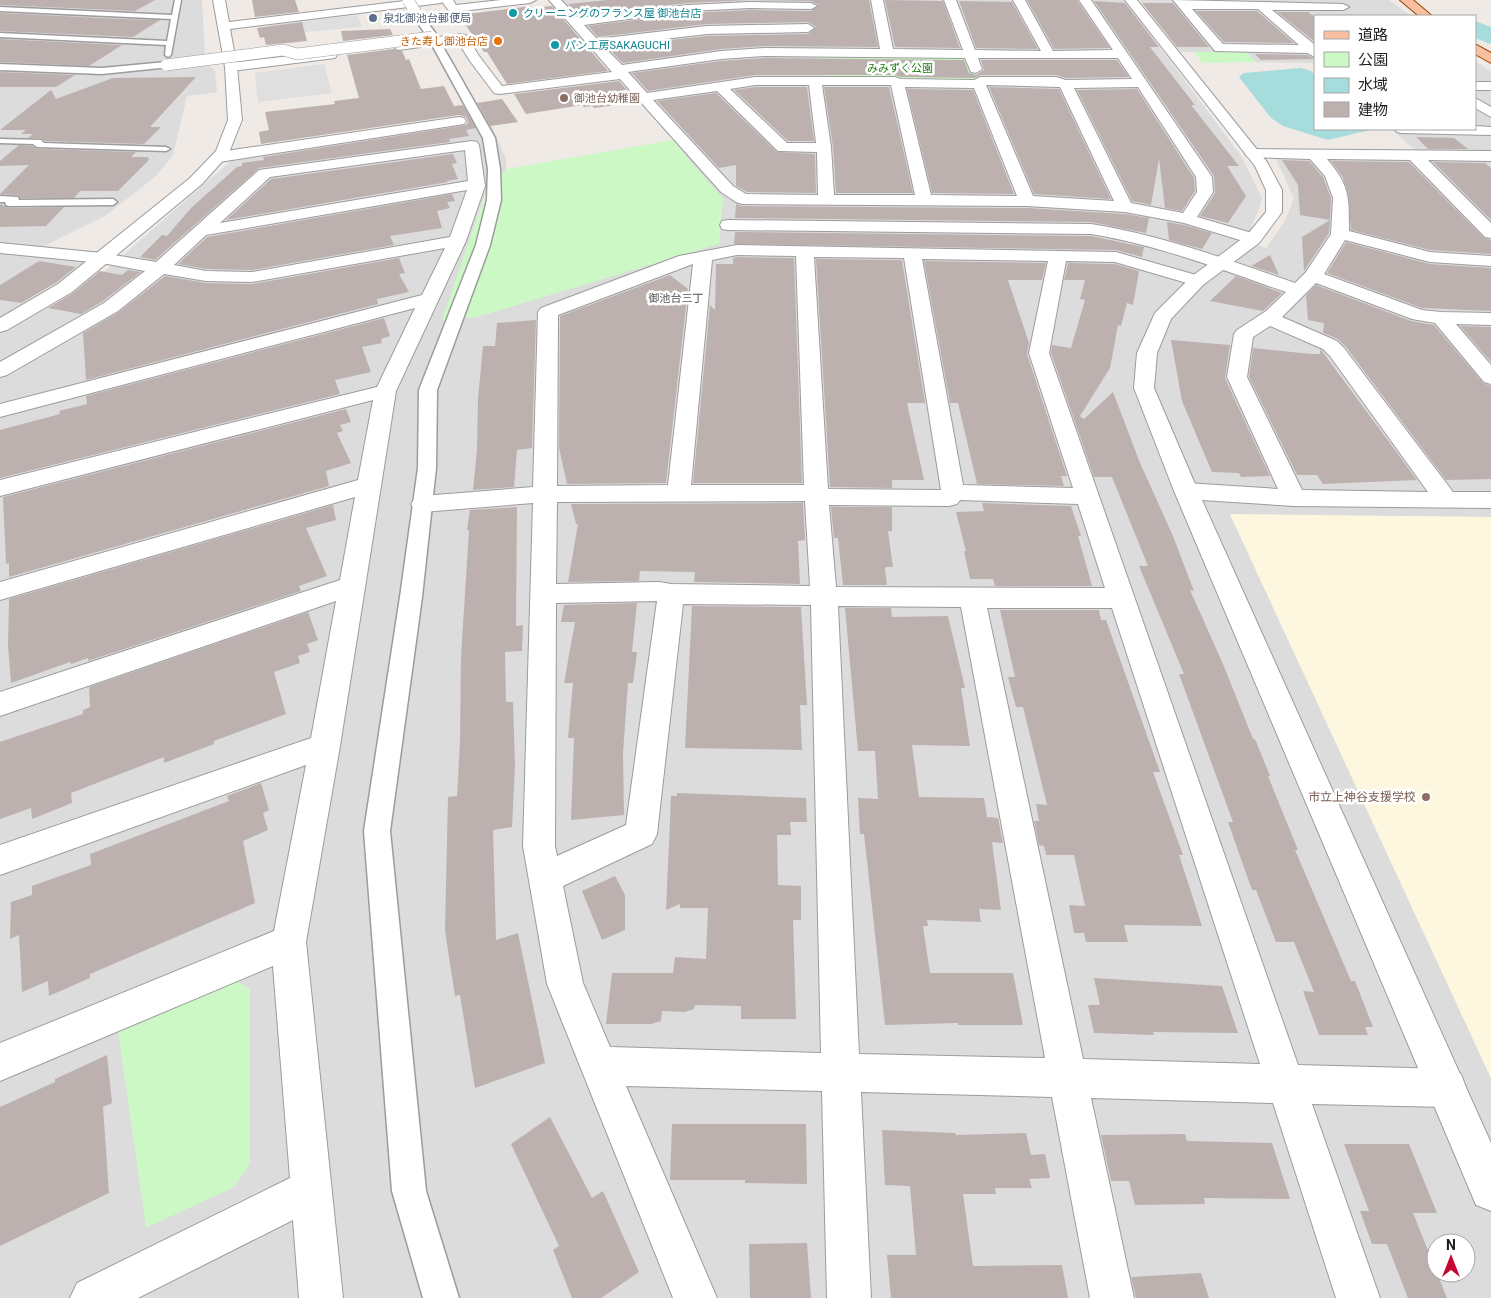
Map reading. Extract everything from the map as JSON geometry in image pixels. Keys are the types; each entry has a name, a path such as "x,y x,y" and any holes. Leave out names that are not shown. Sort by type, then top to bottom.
{"main road":[{"path":"1406,0 1425,15"},
{"path":"1476,49 1491,59"}],"street":[{"path":"0,326 65,288 196,182 223,152 235,120 231,67 219,0"},
{"path":"408,0 433,37 488,138 494,169 494,200 483,245 428,390 427,468 423,504 377,831 409,1191 442,1298"},
{"path":"225,26 442,0"},
{"path":"447,0 453,9 530,0"},
{"path":"877,0 887,53"},
{"path":"950,0 979,82 1027,201"},
{"path":"1019,0 1049,55"},
{"path":"1085,0 1204,177 1205,192 1187,219"},
{"path":"1131,0 1262,165 1274,190 1274,212 1253,239 1197,281 1162,317 1147,354 1144,388 1186,491 1491,1190"},
{"path":"561,1 593,43 619,72 645,97 727,189 742,199 1027,201 1125,207 1187,219 1253,239"},
{"path":"576,22 688,8 810,3 808,28 816,70 824,147 826,199"},
{"path":"1182,3 1261,6 1339,4 1354,15"},
{"path":"1182,3 1219,48 1313,51"},
{"path":"1261,6 1313,51"},
{"path":"593,43 724,29 808,28"},
{"path":"0,68 102,72 167,60 283,50 297,54 433,37"},
{"path":"231,67 462,38 474,58 499,90 721,55 765,52 816,70 895,81 897,83 1056,81 1065,84 1142,83"},
{"path":"645,97 816,70 887,53 1121,54"},
{"path":"897,83 924,199"},
{"path":"1065,84 1125,207"},
{"path":"720,86 782,148 824,147"},
{"path":"1476,86 1491,86"},
{"path":"1476,103 1491,113"},
{"path":"219,157 460,121"},
{"path":"1446,130 1491,131"},
{"path":"0,371 110,307 160,268 265,173 472,144 476,184 457,241 384,391 325,746 289,942 321,1298"},
{"path":"1253,154 1491,156"},
{"path":"1294,498 1237,377 1244,334 1268,318 1313,276 1340,234 1341,198 1332,175 1315,155"},
{"path":"1415,156 1491,233"},
{"path":"201,230 476,184"},
{"path":"679,493 714,255 728,225 730,203"},
{"path":"728,225 1091,230 1130,235 1222,262 1298,290"},
{"path":"1340,234 1430,257 1491,261"},
{"path":"0,248 102,258 206,276 252,277 457,241"},
{"path":"695,1298 565,984 539,846 548,312 685,260 737,250 1116,257 1197,281"},
{"path":"7,265 29,252"},
{"path":"805,252 816,495 824,597 849,1298"},
{"path":"423,504 545,494 679,493 949,498 953,492 912,254"},
{"path":"1058,256 1039,353 1284,1084 1358,1298"},
{"path":"1313,276 1419,315 1441,318 1491,319"},
{"path":"0,411 429,299"},
{"path":"1268,318 1330,345 1337,352 1446,499"},
{"path":"1441,318 1491,378"},
{"path":"0,488 384,391"},
{"path":"0,592 369,485"},
{"path":"1186,491 1294,498 1491,500"},
{"path":"953,492 1087,496"},
{"path":"0,704 352,586"},
{"path":"543,594 659,591 671,594 824,597 1121,598"},
{"path":"545,878 641,834 671,594"},
{"path":"972,598 1112,1298"},
{"path":"0,860 325,746"},
{"path":"0,1062 289,942"},
{"path":"599,1066 1447,1088"},
{"path":"92,1298 311,1189"}],"lane":[{"path":"167,60 178,0"},
{"path":"0,9 176,17"},
{"path":"0,35 171,43"},
{"path":"0,141 41,142 37,145 166,149"},
{"path":"0,199 15,198 10,203 113,202"}],"shaded area":[{"path":"0,0 202,0 205,55 126,68 93,69 0,64"},
{"path":"548,0 1125,0 1241,156 1262,198 1250,230 1237,239 1266,248 1285,221 1294,198 1276,159 1426,160 1392,130 1476,130 1476,62 1491,72 1491,517 1230,515 1491,1078 1491,1298 0,1298 0,333 79,291 105,271 232,160 468,125 491,124 506,159 506,169 485,195 443,320 477,317 580,285 691,163 644,102 603,61"},
{"path":"1140,0 1389,0 1410,15 1314,15 1314,63 1256,62 1246,52 1181,52"},
{"path":"358,15 362,27 271,35 269,25"},
{"path":"204,63 215,70 217,92 187,96 173,155 156,176 105,216 44,246 100,252 61,285 0,320 0,70 47,73 117,73"},
{"path":"324,64 332,93 258,102 255,73"},
{"name":"市立上神谷支援学校","path":"1230,514 1491,517 1491,1078"}],"green space":[{"path":"1194,52 1246,52 1256,62 1203,63"},
{"name":"みみずく公園","path":"821,55 969,56 978,82 823,80"},
{"path":"672,140 723,199 719,244 477,317 442,320 485,195 506,169"},
{"path":"234,979 250,989 250,1164 234,1187 146,1228 118,1031"}],"water":[{"path":"1301,68 1311,71 1314,74 1314,130 1370,130 1328,140 1283,126 1271,118 1239,77 1244,73"}],"building":[{"path":"0,0 155,0 135,11 0,5"},
{"path":"252,0 295,0 299,12 255,17"},
{"path":"608,0 750,0 688,3 579,16 568,4"},
{"path":"750,0 869,0 878,47 765,46 721,49 623,63 607,47 707,36 808,34 816,27 808,22 707,24 598,37 588,26 688,13 750,10 811,11 819,5 811,1"},
{"path":"885,0 943,1 960,48 895,47"},
{"path":"1027,0 1077,0 1110,48 1054,49"},
{"path":"959,1 1012,2 1038,49 976,48"},
{"path":"1094,1 1125,3 1159,47 1150,47 1195,105 1191,105 1239,166 1227,166 1246,196 1228,223 1200,216 1215,193 1214,176"},
{"path":"1142,3 1173,3 1209,47 1177,47"},
{"path":"531,6 532,8 552,6 608,71 507,84 487,52 484,52 459,15"},
{"path":"1196,11 1257,11 1294,43 1224,42"},
{"path":"1277,12 1308,12 1314,16 1314,41"},
{"path":"0,13 160,20 133,37 0,31"},
{"path":"302,22 307,41 266,45 264,37 260,38 257,28"},
{"path":"390,29 393,35 343,41 341,31"},
{"path":"0,39 122,45 89,66 0,62"},
{"path":"393,49 402,51 406,60 409,59 421,89 444,86 454,106 463,105 476,128 466,130 469,136 449,139 450,142 259,168 155,260 140,257 162,235 167,236 191,208 237,167 242,166 242,163 264,160 263,157 466,125 468,122 466,117 459,115 261,144 259,132 269,130 265,112 335,104 334,101 359,98 347,55"},
{"path":"1255,54 1307,55 1314,58 1314,59 1261,60"},
{"path":"765,58 964,60 969,73 976,75 984,70 981,60 1117,60 1129,77 1066,78 1056,75 980,75 974,78 901,77 895,75 755,75 648,91 632,73 721,61"},
{"path":"0,72 75,75 56,87 0,87"},
{"path":"196,77 150,127 161,127 144,144 45,141 41,138 28,138 33,134 21,134 26,130 0,130 51,90 56,99 113,78"},
{"path":"619,81 638,102 594,108 582,105 526,114 514,94"},
{"path":"755,87 807,87 814,141 788,141 734,90"},
{"path":"824,87 889,87 913,193 836,193 833,147"},
{"path":"989,87 1059,89 1111,199 1034,194"},
{"path":"907,89 973,90 1014,194 932,193"},
{"path":"1137,89 1194,178 1195,191 1182,211 1165,208 1159,159 1151,205 1132,201 1077,90"},
{"path":"716,93 777,152 815,154 816,193 747,192 736,186 736,165 719,168 657,101"},
{"path":"502,99 518,122 490,126 477,103"},
{"path":"1416,137 1454,138 1468,149 1428,149"},
{"path":"19,145 32,146 37,149 136,152 131,157 149,157 147,159 150,159 118,191 80,191 74,198 20,198 18,195 0,194 29,165 0,166 0,161"},
{"path":"453,154 457,163 452,164 458,179 448,182 226,220 271,179"},
{"path":"1282,160 1309,161 1323,177 1331,198 1330,220 1300,215 1298,185"},
{"path":"1331,161 1409,162 1484,238 1491,240 1491,254 1430,250 1351,230 1348,192 1342,176"},
{"path":"1433,162 1485,163 1491,168 1491,220"},
{"path":"452,194 455,201 447,202 450,208 437,211 442,228 390,236 394,245 252,270 206,269 178,264 207,237"},
{"path":"0,204 9,208 64,207 46,226 0,227"},
{"path":"736,204 742,206 1027,208 1125,214 1149,218 1146,233 1091,222 735,218"},
{"path":"1330,220 1329,233 1304,271 1302,237"},
{"path":"1167,222 1212,233 1202,249 1169,240"},
{"path":"735,232 1091,236 1144,247 1142,257 1116,250 734,244"},
{"path":"1346,242 1430,264 1491,268 1491,311 1422,308 1327,273"},
{"path":"1270,255 1279,275 1251,266"},
{"path":"399,258 405,273 399,274 409,292 377,299 378,304 86,380 83,333 119,312 165,276 206,283 252,284"},
{"path":"733,258 794,258 802,483 693,483 710,305 715,310 716,264 733,264"},
{"path":"816,259 902,260 925,403 907,403 924,480 892,480 892,488 830,487"},
{"path":"39,261 76,267 57,282 21,303 0,300 0,285"},
{"path":"924,261 1046,263 1042,280 1008,280 1029,343 1027,354 1067,476 1061,476 1064,486 977,484 958,403 950,403"},
{"path":"1068,263 1115,264 1139,271 1133,305 1127,303 1121,326 1118,325 1110,368 1080,416 1084,419 1113,392 1140,463 1173,536 1194,591 1190,590 1270,776 1268,776 1298,850 1295,850 1351,981 1355,981 1373,1027 1365,1027 1368,1035 1319,1035 1303,991 1314,992 1294,942 1276,942 1256,890 1252,890 1228,822 1233,822 1179,674 1184,674 1139,566 1148,566 1112,477 1094,477 1051,353 1052,345 1071,348 1085,300 1080,299 1085,280 1064,280"},
{"path":"128,270 141,272 103,301 81,314 48,308 73,293 100,271 122,275"},
{"path":"670,275 688,289 666,483 567,484 559,448 560,316"},
{"path":"1236,276 1282,293 1263,311 1210,301"},
{"path":"1316,285 1411,321 1434,325 1483,383 1491,386 1491,479 1446,480 1346,347 1338,339 1323,333 1324,323 1308,320 1306,295"},
{"path":"384,318 390,336 381,339 382,343 362,347 371,372 335,380 340,394 0,478 0,430 60,414 59,411 87,404 86,396"},
{"path":"536,320 532,448 517,450 514,487 473,490 483,346 495,346 497,323"},
{"path":"1460,326 1491,327 1491,362"},
{"path":"1171,340 1230,345 1225,378 1270,476 1241,477 1239,473 1212,472 1182,401"},
{"path":"1253,348 1311,354 1320,354 1320,350 1322,351 1417,480 1323,484 1317,475 1297,475 1249,377"},
{"path":"346,409 351,422 340,425 343,431 337,433 351,463 326,471 329,486 9,577 9,563 6,564 3,497"},
{"path":"803,503 805,540 798,541 800,584 694,582 695,572 640,571 639,581 568,582 578,524 576,524 571,504"},
{"path":"982,503 1071,506 1081,536 1078,536 1092,586 995,586 993,579 970,579 964,551 966,551 956,512 984,511"},
{"path":"333,505 336,520 306,528 327,576 299,586 301,591 88,661 88,658 71,664 70,662 11,683 8,646 9,599"},
{"path":"517,507 516,626 523,625 522,651 505,652 506,702 513,702 515,765 512,827 493,830 496,940 518,933 545,1063 475,1088 460,995 455,996 445,931 448,797 457,796 460,742 461,656 469,530 467,530 470,510"},
{"path":"831,507 892,507 892,531 888,531 893,567 886,567 885,569 887,585 843,585 838,538 834,538"},
{"path":"637,603 632,652 637,652 633,683 628,683 623,753 624,815 571,820 574,738 568,738 573,683 564,683 575,622 561,622 564,605"},
{"path":"692,606 801,607 807,705 800,705 802,750 685,748"},
{"path":"845,608 891,608 892,617 948,616 965,688 961,688 970,746 912,745 919,797 984,798 987,817 998,818 1003,843 992,842 1001,910 979,909 981,922 927,920 928,926 923,926 930,973 1013,973 1023,1025 958,1025 958,1023 885,1025 864,834 860,834 858,798 878,799 875,751 858,751"},
{"path":"1000,610 1099,610 1101,620 1106,620 1160,772 1153,772 1183,855 1179,855 1202,926 1124,925 1128,942 1086,942 1084,933 1074,933 1069,905 1085,906 1074,855 1046,855 1044,846 1039,845 1034,821 1039,821 1036,804 1047,805 1023,707 1016,707 1008,677 1015,677"},
{"path":"308,612 318,640 307,644 310,652 298,656 300,663 274,672 286,714 214,741 214,744 164,763 164,757 71,793 72,803 32,819 31,808 0,819 0,742 83,714 83,710 90,707 89,687"},
{"path":"261,783 269,810 263,813 268,830 243,841 255,903 90,974 90,978 49,996 48,981 22,992 19,935 10,939 11,902 32,895 32,886 91,865 90,854 229,801 227,796"},
{"path":"677,793 806,798 807,822 790,822 791,835 777,835 778,885 801,886 801,920 793,920 796,1019 741,1019 741,1006 695,1005 694,1009 685,1012 662,1011 661,1021 651,1024 606,1024 612,973 673,973 675,957 706,959 708,908 680,908 680,904 666,910 671,796 677,796"},
{"path":"615,876 625,895 625,930 602,940 582,891"},
{"path":"1094,978 1222,986 1238,1033 1153,1032 1154,1035 1094,1033 1088,1005 1100,1005"},
{"path":"107,1055 112,1103 103,1107 109,1193 0,1246 0,1107 55,1082 55,1079"},
{"path":"550,1117 592,1198 603,1191 639,1272 601,1298 572,1298 553,1250 559,1246 511,1144"},
{"path":"672,1124 806,1124 807,1184 745,1183 745,1180 670,1180"},
{"path":"882,1130 955,1133 956,1135 1026,1133 1031,1155 1045,1154 1050,1178 1029,1179 1032,1188 995,1188 996,1194 963,1194 973,1266 1062,1265 1068,1298 891,1298 887,1255 916,1255 910,1186 885,1185"},
{"path":"1185,1134 1187,1141 1272,1143 1290,1199 1204,1198 1205,1204 1135,1205 1129,1181 1111,1181 1101,1135"},
{"path":"1344,1144 1409,1144 1437,1213 1413,1213 1426,1246 1426,1283 1441,1283 1447,1298 1408,1298 1387,1244 1372,1244 1360,1211 1369,1211"},
{"path":"807,1243 811,1298 750,1298 749,1244"},
{"path":"1201,1273 1209,1298 1136,1298 1131,1277"}],"waterway":[{"path":"1476,29 1491,37"}],"place":[{"name":"クリーニングのフランス屋 御池台店","path":"513,13"},
{"name":"泉北御池台郵便局","path":"373,18"},
{"name":"きた寿し御池台店","path":"498,41"},
{"name":"パン工房SAKAGUCHI","path":"555,45"},
{"name":"御池台幼稚園","path":"564,98"},
{"name":"市立上神谷支援学校","path":"1426,797"}],"district":[{"name":"御池台三丁","path":"676,298"}]}
